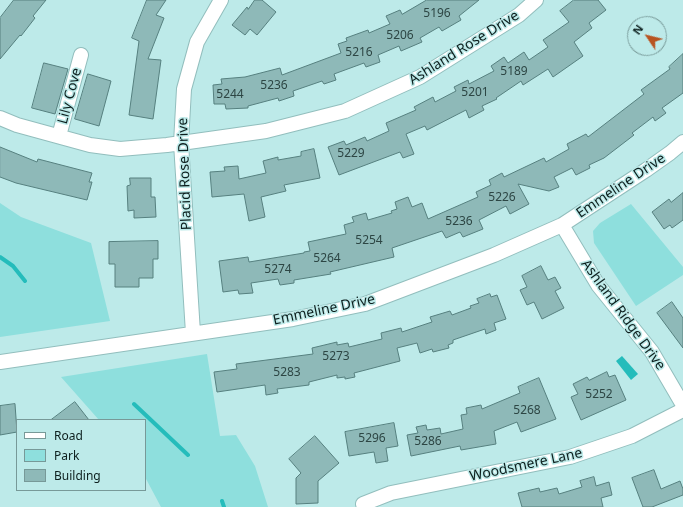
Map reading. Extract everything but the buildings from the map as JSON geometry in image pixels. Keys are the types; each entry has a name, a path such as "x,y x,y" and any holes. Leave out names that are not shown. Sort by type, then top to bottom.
{"street":[{"name":"Placid Rose Drive","path":"193,333 181,143 184,89 196,42 221,0"},
{"name":"Ashland Rose Drive","path":"0,118 18,125 59,136 110,148 130,149 266,131 345,111 420,77 519,15 536,0"},
{"name":"Lily Cove","path":"59,136 81,55"},
{"name":"Emmeline Drive","path":"0,362 97,349 193,333 293,319 366,304 494,256 562,225 646,170 683,142"},
{"name":"Ashland Ridge Drive","path":"562,225 598,285 652,352 683,405"},
{"name":"Woodsmere Lane","path":"364,505 391,493 570,457 632,436 683,410"}],"green space":[{"path":"0,203 21,217 91,243 110,321 0,337"},
{"path":"631,204 683,267 683,275 636,306 594,243 593,231 600,223"},
{"path":"207,354 220,436 236,435 255,466 268,507 161,507 146,479 146,419 98,419 61,377"}],"shaded area":[{"path":"622,356 638,374 631,380 616,361"}],"waterway":[{"path":"0,257 13,266 25,281"},
{"path":"134,404 188,455"},
{"path":"222,501 224,507"}]}
